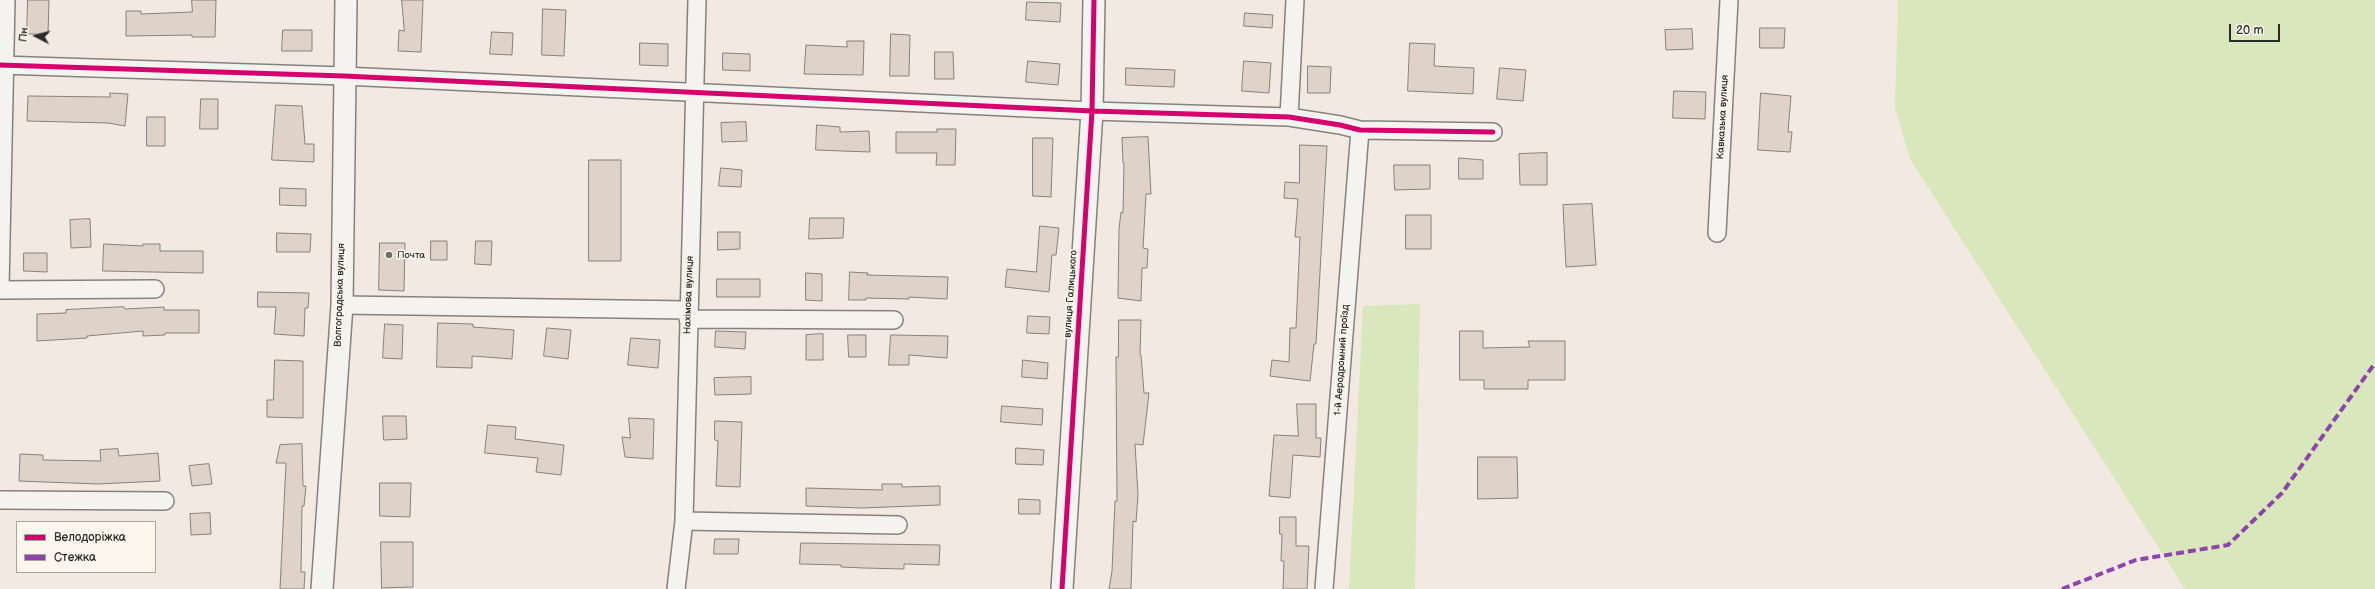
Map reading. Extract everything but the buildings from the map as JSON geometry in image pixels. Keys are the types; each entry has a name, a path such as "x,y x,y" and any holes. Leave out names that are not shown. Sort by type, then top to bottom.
{"street":[{"path":"6,0 2,65 0,289 155,288"},
{"name":"Волгоградська вулиця","path":"322,589 342,305 346,0"},
{"name":"Нахімова вулиця","path":"676,589 684,521 688,315 698,0"},
{"name":"вулиця Галицького","path":"1062,589 1092,111 1094,0"},
{"path":"1289,117 1295,0"},
{"name":"Кавказька вулиця","path":"1716,233 1730,0"},
{"path":"2,65 344,76 1092,111 1289,117 1340,125 1360,130 1493,132"},
{"name":"1-й Аеродромний проїзд","path":"1324,589 1360,130"},
{"path":"342,305 894,320"},
{"path":"0,500 165,501"},
{"path":"684,521 898,525"}],"green space":[{"path":"1898,0 2375,0 2375,589 2185,589 1910,159 1895,108"},
{"path":"1420,304 1415,589 1349,589 1363,306"}],"marked path":[{"path":"2062,589 2136,560 2228,545 2282,493 2375,363"}],"cycle path":[{"path":"1062,589 1092,111 1094,0"},
{"path":"0,65 344,76 1092,111 1289,117 1340,125 1360,130 1493,132"}],"place":[{"name":"Почта","path":"389,255"}]}
